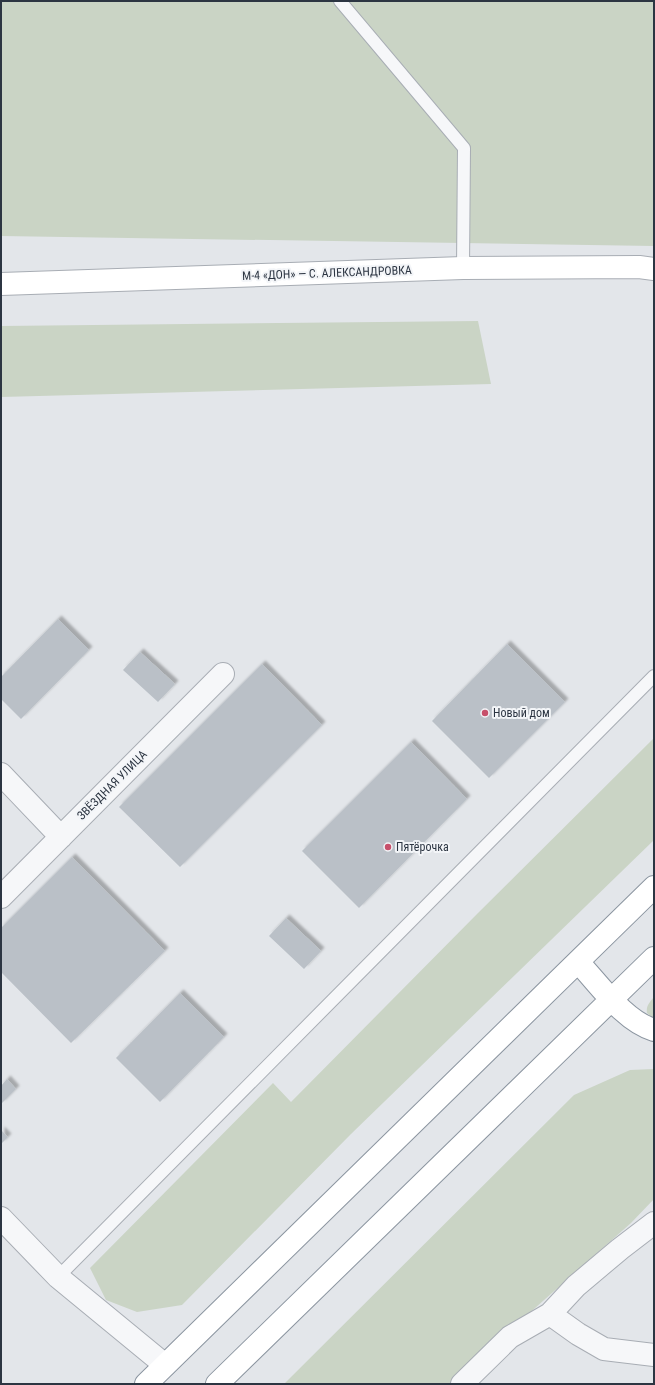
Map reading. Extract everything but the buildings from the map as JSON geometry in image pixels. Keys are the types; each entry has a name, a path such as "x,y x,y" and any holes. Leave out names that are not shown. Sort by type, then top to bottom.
{"main road":[{"name":"М-4 «ДОН» — С. АЛЕКСАНДРОВКА","path":"1,284 463,268 639,267 654,269"},
{"path":"146,1384 654,887"},
{"path":"217,1384 654,958"},
{"path":"578,962 625,1014 637,1023 654,1030"}],"street":[{"name":"ЗВЁЗДНАЯ УЛИЦА","path":"1,897 223,674"},
{"path":"1,774 61,837"},
{"path":"1,1218 58,1276 165,1365"},
{"path":"462,1384 510,1337 550,1314 576,1286 620,1249 654,1224"},
{"path":"550,1314 578,1334 604,1349 654,1355"}],"lane":[{"path":"340,1 464,148 463,268"},
{"path":"58,1276 654,676"}],"green space":[{"path":"1,1 654,1 654,246 1,236"},
{"path":"478,321 491,384 1,397 1,326"},
{"path":"654,738 654,840 351,1134 182,1305 137,1312 106,1300 90,1268 273,1083 291,1102"},
{"path":"654,997 654,1019 647,1013 647,1008"},
{"path":"654,1069 654,1199 631,1223 500,1339 454,1384 284,1384 574,1095 630,1070"}],"place":[{"name":"Новый дом","path":"485,713"},
{"name":"Пятёрочка","path":"388,847"}]}
